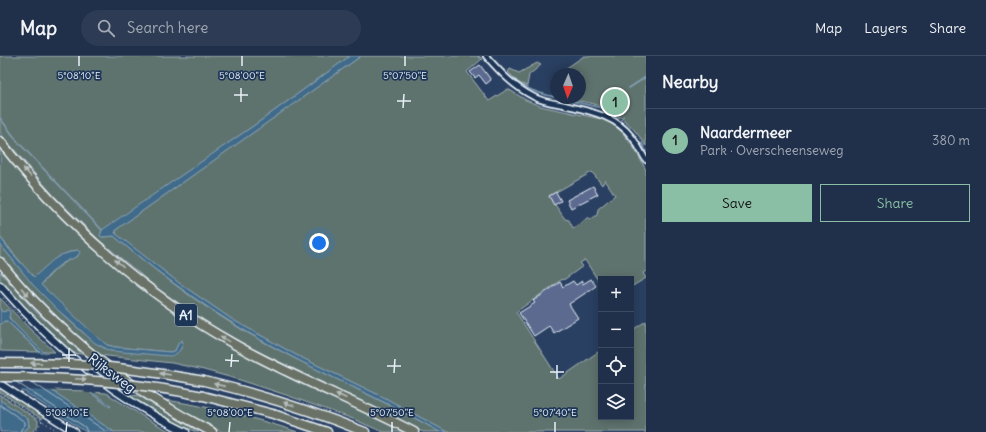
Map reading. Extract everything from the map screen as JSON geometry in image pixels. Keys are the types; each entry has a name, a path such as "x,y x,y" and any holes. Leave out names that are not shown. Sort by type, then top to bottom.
{"highway":[{"name":"A1","path":"0,141 43,191 78,227 116,260 180,311 229,341 261,358 357,403 414,432"},
{"path":"0,262 38,306 88,351 147,395 212,432"},
{"path":"0,363 106,366 204,381 278,400 366,432"},
{"path":"0,377 79,379 158,388 203,396 273,414 327,432"}],"main road":[{"name":"Rijksweg","path":"0,285 25,313 74,359 140,408 186,432"},
{"path":"0,384 75,432"}],"street":[{"path":"486,56 505,78 515,86 536,98 595,112 622,127 631,136 646,160"}],"path":[{"path":"622,119 624,115"},
{"path":"0,393 59,432"},
{"path":"35,432 47,414"}],"green space":[{"path":"0,56 350,56 259,122 103,230 101,232 102,237 114,236 144,261 208,308 265,343 440,432 423,432 253,349 216,328 157,288 99,240 54,196 0,133"},
{"path":"361,56 479,56 482,59 467,72 489,101 508,89 526,100 540,106 601,119 612,124 622,132 633,146 646,170 646,271 643,273 646,278 634,285 634,276 598,276 598,280 585,260 580,263 583,266 516,312 559,379 598,352 598,420 634,420 634,329 646,321 646,432 447,432 387,399 296,355 233,320 179,283 116,234 116,231","holes":["592,172 602,185 605,180 615,195 598,209 597,215 590,220 588,217 578,226 573,228 569,220 565,219 549,196"]},
{"path":"584,56 646,56 646,146 638,134 622,118 603,107 586,102 586,68 566,68"},
{"path":"537,63 541,65 529,75 527,86 519,83 508,72 510,69 519,73"},
{"path":"0,149 47,202 91,246 128,278 182,318 239,352 404,432 383,432 353,419 286,395 204,370 172,363 98,355 49,312 18,278 0,257 0,244 18,267 48,300 80,330 102,347 111,351 177,353 182,347 179,342 175,351 170,352 115,347 107,345 80,323 41,285 58,268 67,261 78,256 77,250 59,257 35,277 33,277 0,237"},
{"path":"0,272 37,313 82,354 73,353 19,302 0,281"},
{"path":"0,298 55,352 42,352 27,338 17,328 6,311 3,312 0,310"},
{"path":"4,321 7,321 39,352 0,351 0,325"},
{"path":"0,387 44,415 42,419 0,392"},
{"path":"51,390 88,391 110,407 111,406 91,392 106,393 171,432 114,432"},
{"path":"126,394 139,396 199,432 172,421"},
{"path":"0,395 38,420 38,425 33,432 22,432 29,427 28,419 0,400"},
{"path":"160,399 230,412 298,432 222,432 198,421"}],"water":[{"path":"350,56 361,56 117,229 115,233 179,283 233,320 296,355 387,399 447,432 440,432 260,340 216,313 174,284 114,236 100,236 102,230 259,122"},
{"path":"0,237 11,252 34,277 61,255 77,250 80,252 76,257 56,268 49,274 41,285 107,345 170,352 175,351 179,342 182,340 183,343 180,350 175,355 170,356 111,351 95,343 33,285 0,244"},
{"path":"0,310 3,312 8,310 10,312 9,318 45,354 111,406 110,407 56,367 7,321 4,321 0,325"},
{"path":"0,358 114,432 86,432 20,389"},
{"path":"0,400 28,419 29,427 22,432 0,432"}],"pier":[{"path":"39,354 48,354 97,393 86,393"},
{"path":"0,356 57,391 18,390 0,379"}],"building":[{"path":"480,65 491,80 486,84 479,75 475,78 470,72"},
{"path":"593,186 598,194 571,208 567,200"},
{"path":"556,192 561,201 554,205 549,196"},
{"path":"591,279 596,286 569,304 578,318 554,333 549,326 534,336 519,313 535,303 533,301 560,282 563,287 573,281 576,285 582,281 583,284"}],"waterway":[{"path":"506,73 529,89 550,96"},
{"path":"629,88 646,77"},
{"path":"585,104 602,108 619,118"},
{"path":"0,118 18,142 102,230"},
{"path":"642,143 646,151"}],"place":[{"name":"Naardermeer","path":"615,102"}]}
